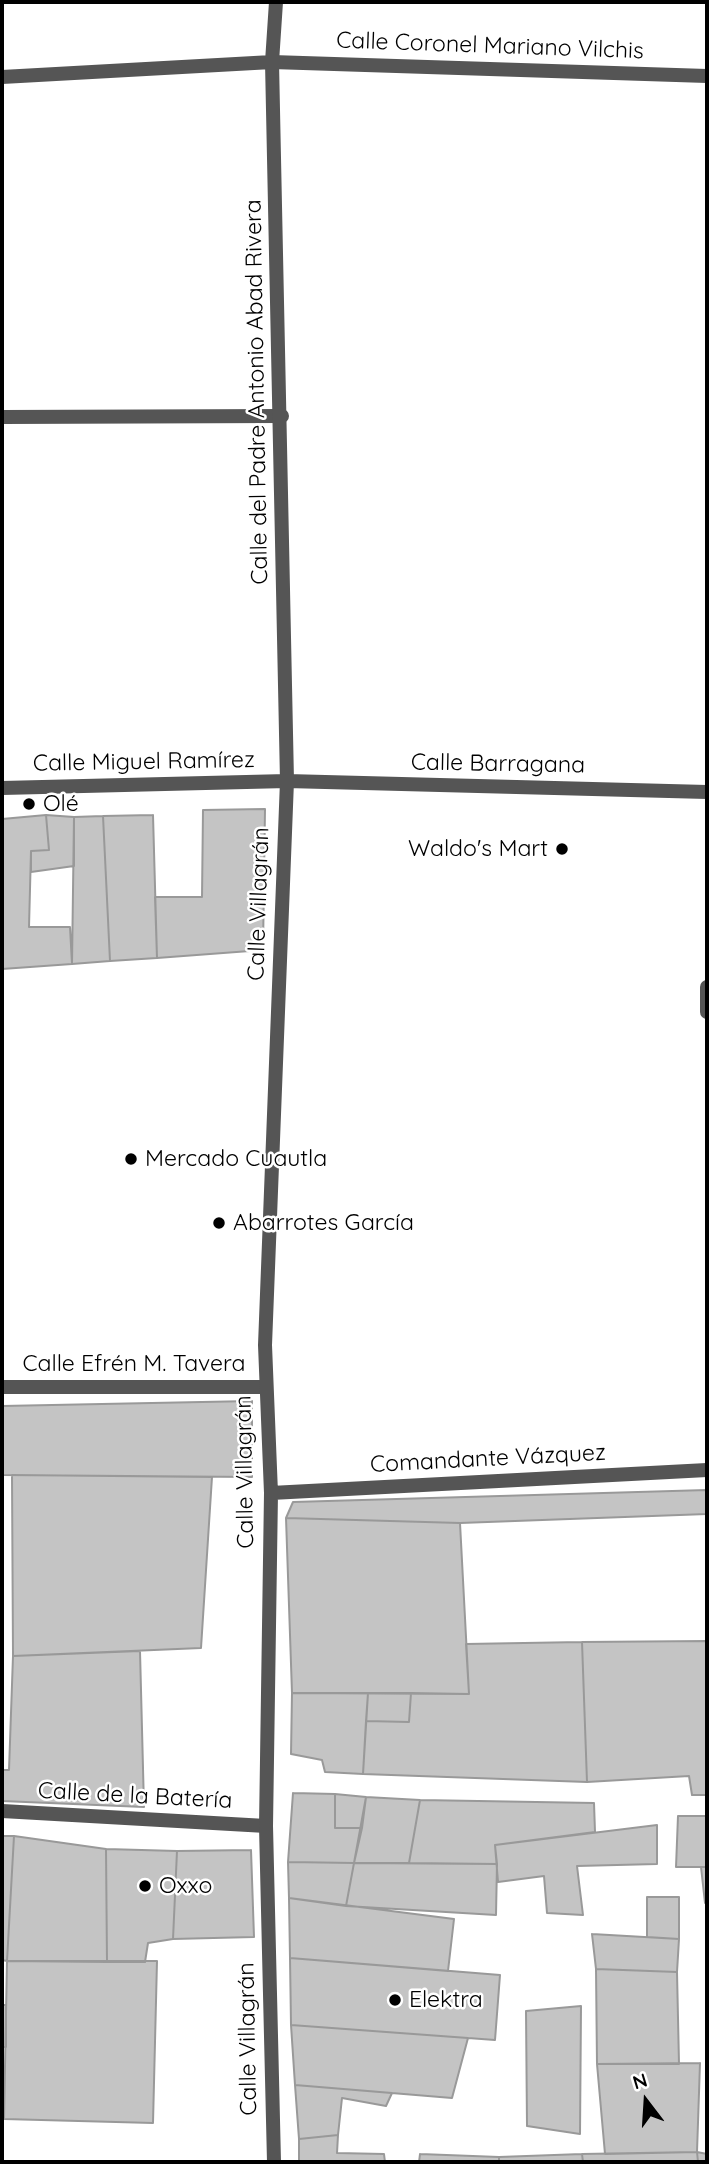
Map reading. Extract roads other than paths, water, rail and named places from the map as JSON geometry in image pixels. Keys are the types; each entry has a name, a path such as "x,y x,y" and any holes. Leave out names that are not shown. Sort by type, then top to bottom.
{"street":[{"name":"Calle del Padre Antonio Abad Rivera","path":"276,2 272,62 282,416 287,781"},
{"name":"Calle Coronel Mariano Vilchis","path":"2,76 272,62 707,76"},
{"path":"2,417 282,416"},
{"name":"Calle Miguel Ramírez","path":"2,788 287,781"},
{"name":"Calle Barragana","path":"287,781 707,792"},
{"name":"Calle Villagrán","path":"274,2162 266,1826 271,1493 265,1345 287,781"},
{"path":"707,987 707,1012"},
{"name":"Calle Efrén M. Tavera","path":"2,1387 266,1387"},
{"name":"Comandante Vázquez","path":"271,1493 707,1471"},
{"name":"Calle de la Batería","path":"2,1811 266,1826"}],"place":[{"name":"Olé","path":"29,804"},
{"name":"Waldo's Mart","path":"562,849"},
{"name":"Mercado Cuautla","path":"131,1159"},
{"name":"Abarrotes García","path":"219,1223"},
{"name":"Oxxo","path":"145,1886"},
{"name":"Elektra","path":"395,2000"}]}
